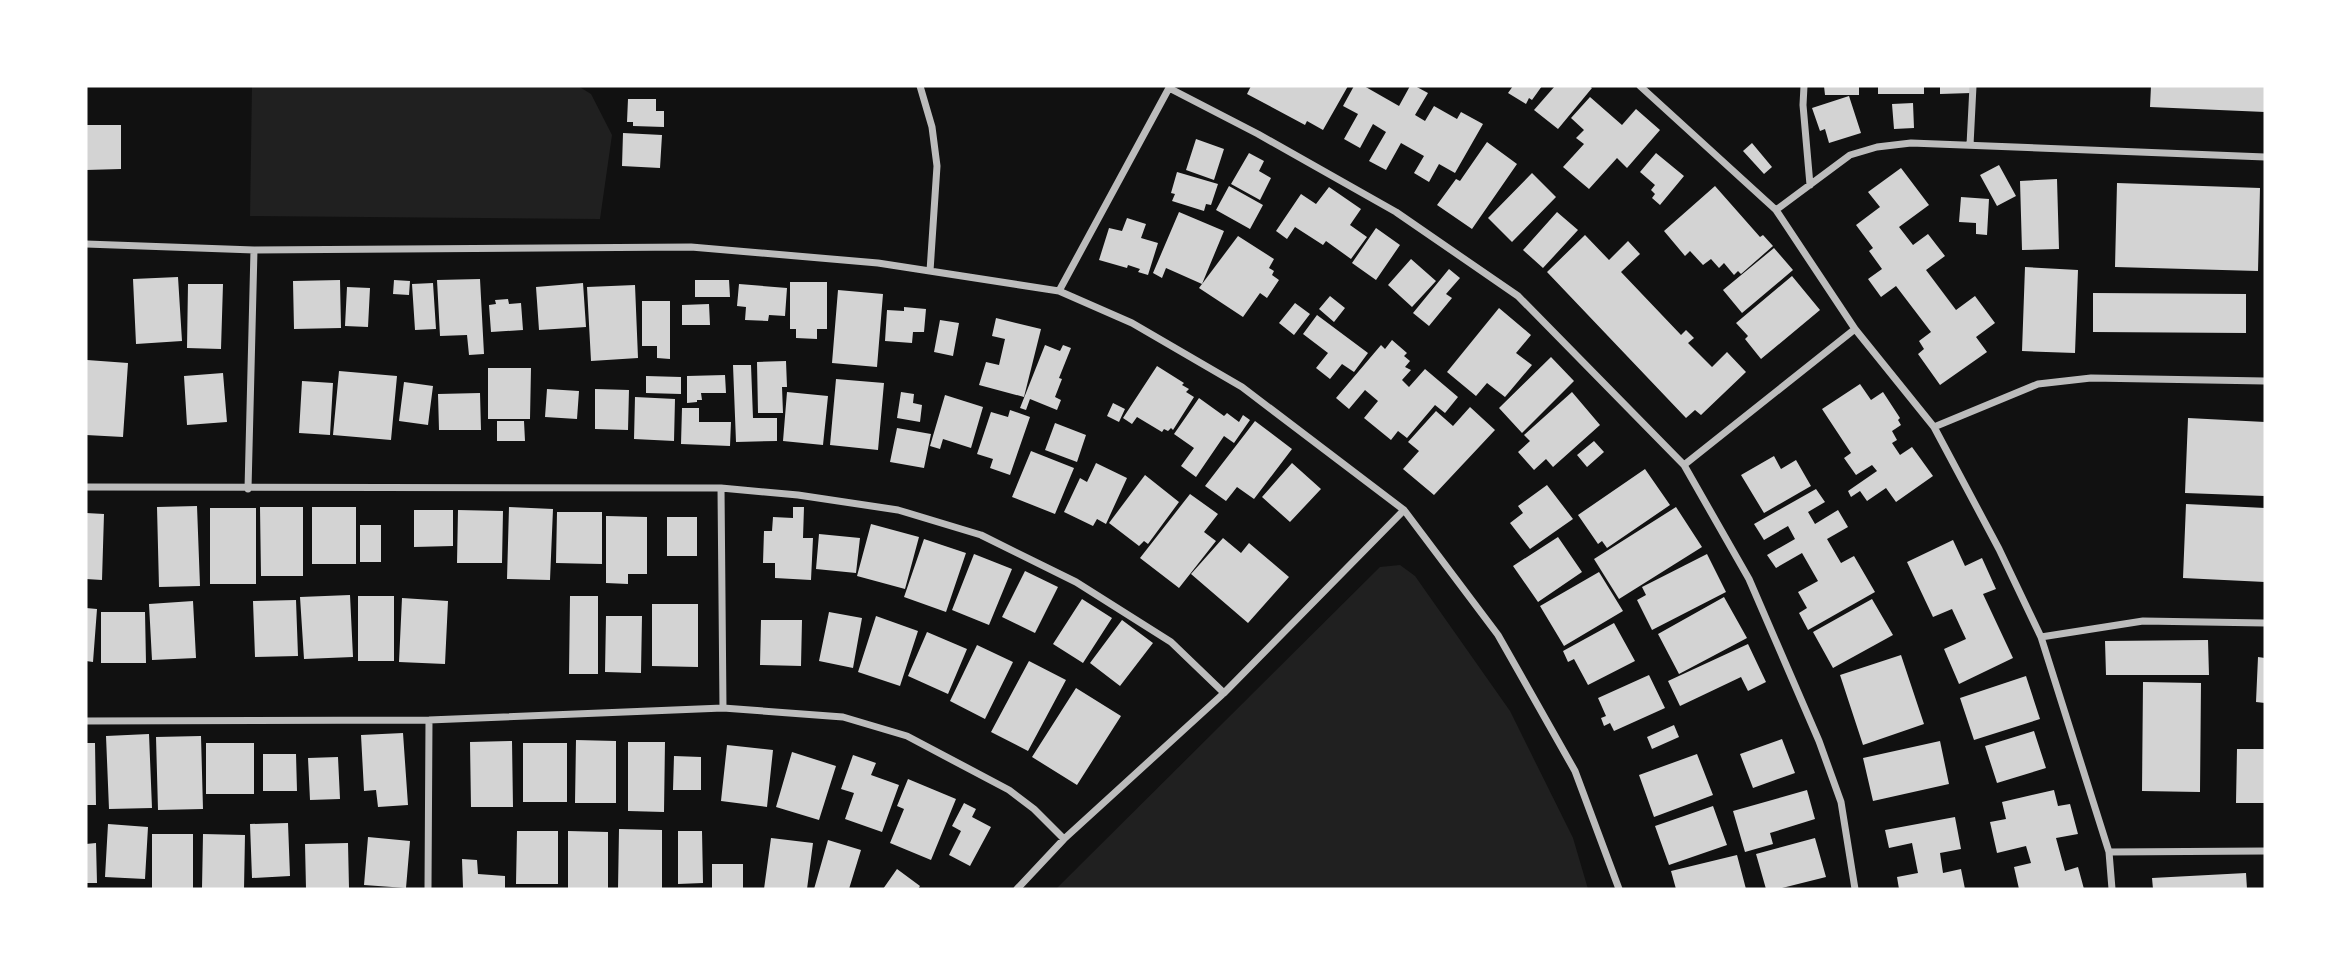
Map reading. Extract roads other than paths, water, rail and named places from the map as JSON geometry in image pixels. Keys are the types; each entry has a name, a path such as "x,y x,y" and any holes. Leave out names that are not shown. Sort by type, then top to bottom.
{"street":[{"path":"919,86 932,127 937,156 930,271"},
{"path":"1640,86 1776,210 1856,329 1934,427 1999,549 2041,637 2109,852 2112,889"},
{"path":"1804,86 1803,105 1810,185"},
{"path":"1970,145 1973,86"},
{"path":"1059,291 1170,87 1396,212 1518,296 1684,465 1749,579 1819,741 1841,802 1855,889"},
{"path":"1776,210 1850,155 1877,147 1911,143 2265,157"},
{"path":"86,244 254,250 691,247 878,263 1059,291 1132,323 1242,387 1404,510 1504,646 1575,771 1619,889"},
{"path":"248,489 254,250"},
{"path":"1684,465 1856,329"},
{"path":"1934,427 2038,384 2091,378 2265,381"},
{"path":"86,488 721,488 798,495 898,510 981,535 1076,582 1171,642 1224,693"},
{"path":"721,488 723,708"},
{"path":"1017,889 1064,839 1224,693 1404,510"},
{"path":"2041,637 2143,621 2265,623"},
{"path":"86,721 429,720 723,708 843,717 907,736 1009,790 1034,808 1064,839"},
{"path":"428,889 429,720"},
{"path":"2109,852 2265,850"}]}
